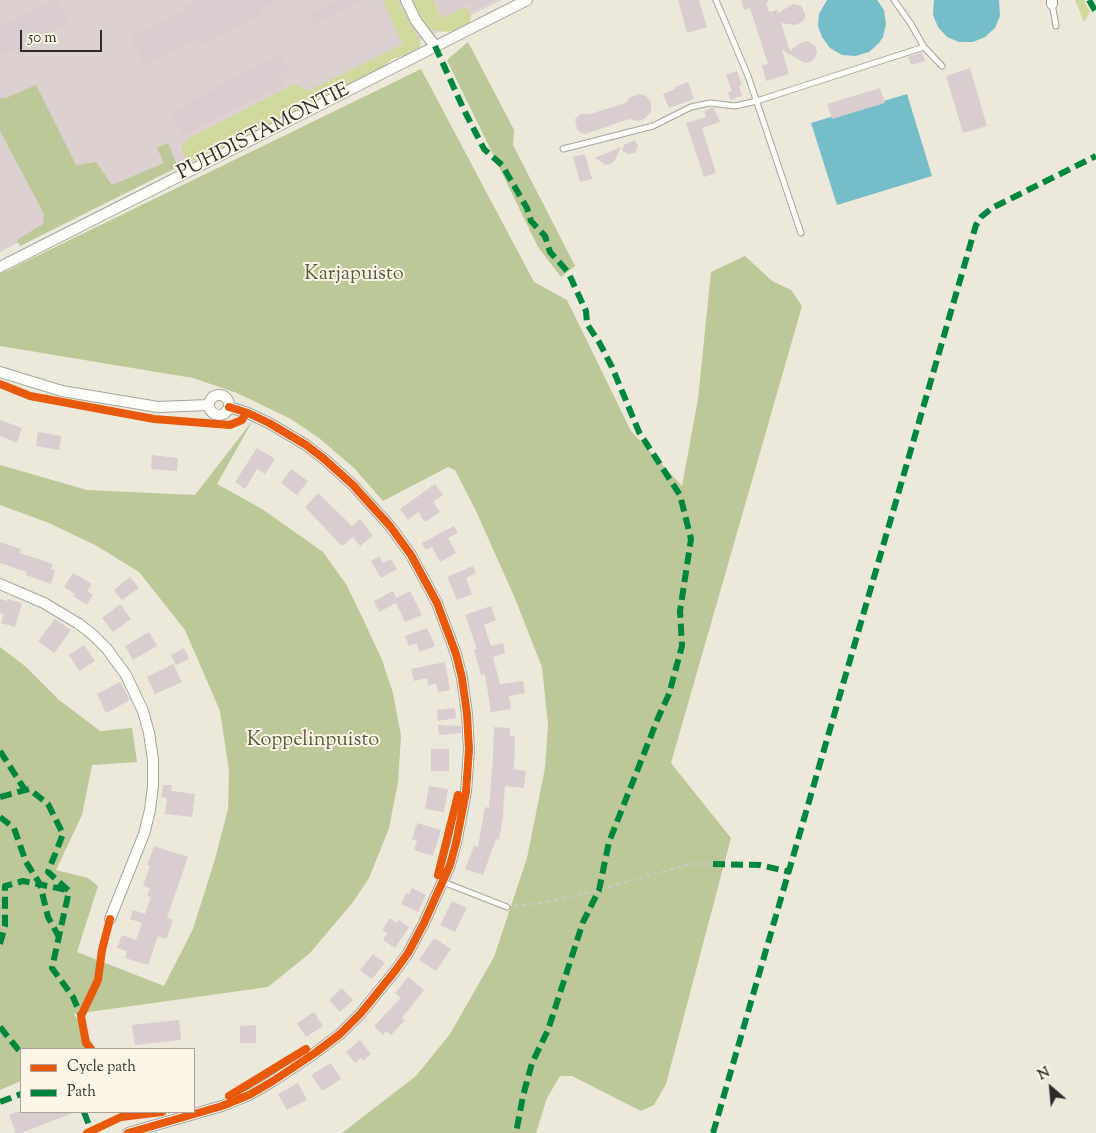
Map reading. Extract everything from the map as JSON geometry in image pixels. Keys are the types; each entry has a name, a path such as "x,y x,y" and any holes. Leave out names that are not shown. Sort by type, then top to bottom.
{"street":[{"path":"406,0 416,21 436,46"},
{"name":"PUHDISTAMONTIE","path":"0,266 528,0"},
{"path":"0,372 62,391 158,407 209,405 211,411 216,414 223,414 229,407 269,423 306,445 353,485 390,526 411,555 437,602 456,654 462,678 469,749 463,815 454,851 443,882 408,953 361,1013 340,1034 273,1081 249,1095 222,1106 128,1133"},
{"path":"0,584 44,603 92,634 107,649 126,675 143,711 153,759 153,786 150,810 144,834 110,919"}],"lane":[{"path":"716,0 748,76 800,233"},
{"path":"894,0 924,47 942,66"},
{"path":"1052,2 1056,26"},
{"path":"563,149 652,126 692,107 710,103 734,106 757,101 924,47"},
{"path":"443,882 507,907"}],"path":[{"path":"507,907 541,903 599,890 689,864 713,864"}],"shaded area":[{"path":"0,0 501,0 0,252"}],"green space":[{"path":"382,0 398,0 421,44 420,47 407,55 392,59 381,69 203,157 192,161 187,160 183,154 183,144 191,137 292,85 310,90 403,44"},
{"path":"412,0 433,0 442,18 462,8 466,8 471,15 470,22 454,31 444,32 429,29 424,24"},
{"path":"1075,0 1084,0 1090,12 1084,22"},
{"path":"468,42 514,130 513,145 575,266 561,277 538,247 447,60"},
{"name":"Karjapuisto","path":"421,69 534,282 567,300 631,431 682,486 698,399 711,272 745,256 772,281 791,290 802,306 671,763 731,838 666,1084 654,1105 641,1111 572,1076 560,1076 547,1098 536,1133 342,1133 416,1076 450,1034 494,957 527,858 545,768 548,725 542,667 514,596 476,511 455,470 448,467 383,501 354,468 319,438 291,419 237,393 193,378 0,346 0,274"},
{"path":"36,85 76,165 96,162 112,185 164,163 157,148 168,143 178,167 20,246 17,240 43,224 44,214 0,131 0,98 6,98"},
{"name":"Koppelinpuisto","path":"253,420 217,484 262,509 323,552 346,584 382,660 393,693 401,736 398,782 389,828 369,878 353,902 310,953 268,987 74,1014 95,1048 20,1048 20,1081 0,1090 0,647 25,666 59,700 100,731 132,728 137,762 92,765 82,815 56,870 88,878 98,886 77,952 164,986 193,929 215,859 228,809 229,771 220,711 185,630 139,572 97,546 49,523 0,505 0,465 87,490 195,495"}],"water":[{"path":"827,0 877,0 884,10 886,24 883,37 879,43 869,52 856,56 842,55 830,48 822,37 818,26 819,14"},
{"path":"934,0 999,0 1000,16 995,28 985,37 973,42 959,42 947,37 938,27 933,15"},
{"path":"907,94 932,176 837,205 811,123"}],"building":[{"path":"58,0 69,22 0,56 0,28"},
{"path":"194,0 279,0 260,10 263,15 203,46 199,38 145,66 130,36 184,9 183,6"},
{"path":"336,0 365,0 315,26 309,14"},
{"path":"436,0 495,0 473,10 469,3 443,16"},
{"path":"678,0 699,0 707,27 687,33"},
{"path":"741,0 768,0 769,2 766,3 769,12 777,10 778,13 793,4 801,6 805,13 805,18 802,22 795,25 781,23 790,51 800,43 808,41 815,46 817,52 815,58 811,62 805,63 782,50 789,74 766,81 762,65 768,64 750,8 744,10"},
{"path":"922,52 925,61 911,65 908,57"},
{"path":"281,54 289,71 280,76 284,85 183,136 170,112"},
{"path":"970,68 987,126 963,133 946,76"},
{"path":"737,71 742,85 739,86 742,96 730,100 728,92 732,91 726,75"},
{"path":"688,82 694,99 669,108 663,94"},
{"path":"880,88 885,103 832,119 827,104"},
{"path":"639,94 646,96 651,102 651,112 644,119 637,121 629,119 585,134 577,129 575,119 581,114 590,114 626,103 629,98"},
{"path":"714,108 720,122 702,128 716,173 704,177 686,123 706,117 704,111"},
{"path":"635,140 638,146 635,153 628,154 622,151 624,145"},
{"path":"621,147 611,164 606,165 595,158"},
{"path":"585,154 592,179 580,182 573,157"},
{"path":"0,420 22,428 17,443 0,436"},
{"path":"38,432 61,436 59,450 36,446"},
{"path":"257,448 275,459 265,474 257,469 245,489 235,482"},
{"path":"152,455 178,458 177,471 151,469"},
{"path":"291,469 308,481 297,495 281,483"},
{"path":"435,484 443,495 433,502 440,512 425,522 418,512 408,520 400,509"},
{"path":"318,493 352,526 360,519 373,536 360,546 353,537 342,546 305,507"},
{"path":"454,526 458,533 448,538 456,553 440,562 432,547 426,550 422,543"},
{"path":"0,542 21,549 20,553 53,564 51,569 55,570 51,584 26,575 27,572 0,563"},
{"path":"379,556 383,563 391,559 397,569 381,578 371,561"},
{"path":"473,566 476,573 466,578 472,594 457,600 447,577"},
{"path":"73,573 92,584 87,591 93,595 87,605 73,596 75,594 64,587"},
{"path":"130,577 139,588 122,600 114,590"},
{"path":"393,591 396,598 410,591 422,615 405,622 396,603 379,612 374,601"},
{"path":"0,599 22,603 15,627 1,623 4,614 0,613"},
{"path":"120,604 131,619 113,632 102,618"},
{"path":"491,606 496,620 484,625 491,646 503,643 505,653 493,657 500,684 523,681 525,693 509,696 511,709 491,712 485,674 481,675 474,650 477,649 465,615"},
{"path":"55,619 71,630 54,653 38,641"},
{"path":"427,628 435,646 420,652 416,643 409,646 405,636"},
{"path":"149,632 157,646 133,660 125,646"},
{"path":"84,645 95,661 79,671 69,655"},
{"path":"184,648 189,659 176,665 171,655"},
{"path":"445,662 450,690 438,692 436,684 428,685 427,678 414,681 411,669"},
{"path":"173,664 182,682 155,694 147,677"},
{"path":"120,682 130,700 106,713 97,694"},
{"path":"455,708 456,718 438,721 437,710"},
{"path":"438,725 461,726 461,733 439,735"},
{"path":"494,727 510,728 510,736 515,736 514,769 526,771 524,788 505,786 504,811 499,840 496,839 483,875 465,869 474,846 478,847 485,807 489,808"},
{"path":"431,749 449,749 449,771 431,771"},
{"path":"163,785 172,785 171,791 195,794 192,817 165,814 167,798 161,797"},
{"path":"429,786 448,789 444,812 425,809"},
{"path":"417,823 441,830 433,856 414,850 417,841 412,839"},
{"path":"154,846 188,857 167,918 173,920 166,939 158,936 148,965 125,958 127,951 117,948 122,935 136,940 142,923 130,919 133,910 145,914 151,897 147,896 150,888 143,886 150,866 147,865"},
{"path":"412,888 426,895 418,912 401,904 406,893 409,894"},
{"path":"452,901 467,908 455,932 440,925"},
{"path":"390,918 397,923 399,920 409,927 395,948 383,940 387,933 382,930"},
{"path":"434,938 451,949 436,971 419,960"},
{"path":"373,954 385,963 372,979 360,970"},
{"path":"408,977 424,990 402,1018 405,1020 391,1035 386,1031 383,1035 374,1026 401,998 395,993"},
{"path":"342,988 353,1000 340,1012 329,1000"},
{"path":"314,1012 323,1026 306,1037 297,1023"},
{"path":"179,1020 181,1040 135,1045 132,1025"},
{"path":"256,1025 256,1043 240,1043 240,1026"},
{"path":"360,1040 371,1054 363,1061 361,1058 355,1063 346,1052"},
{"path":"331,1063 341,1079 322,1091 311,1075"},
{"path":"298,1083 307,1100 287,1110 278,1094"},
{"path":"16,1112 72,1113 21,1133 16,1133 9,1115"}],"marked path":[{"path":"1089,0 1096,12"},
{"path":"435,46 484,149 502,165 527,208 531,221 545,236 550,252 568,272 586,311 587,324 612,367 639,432 680,495 691,539 680,611 682,646 669,694 609,842 599,890 583,922 548,1030 532,1063 516,1133"},
{"path":"713,1133 976,225 981,217 992,208 1096,156"},
{"path":"0,751 25,790"},
{"path":"0,797 29,789 48,804 63,834 48,872 69,891 52,968 73,997 81,1016"},
{"path":"0,817 14,828 26,862 40,884 48,917 59,937"},
{"path":"713,864 760,865 790,872"},
{"path":"0,944 5,926 5,886 23,881 67,890"},
{"path":"0,1027 20,1052"},
{"path":"0,1102 20,1094"},
{"path":"84,1113 92,1133"}],"cycle path":[{"path":"0,384 30,396 154,419 230,425 242,420 246,413"},
{"path":"128,1133 222,1106 249,1095 315,1053 340,1034 361,1013 408,953 424,923 450,865 466,792 469,749 462,678 456,654 437,603 411,555 390,526 353,485 323,458 306,445 269,423 229,407"},
{"path":"438,875 458,795"},
{"path":"90,1048 86,1043 81,1016 98,980 102,950 110,919"},
{"path":"229,1096 306,1049"},
{"path":"87,1133 121,1117 154,1113"}]}
